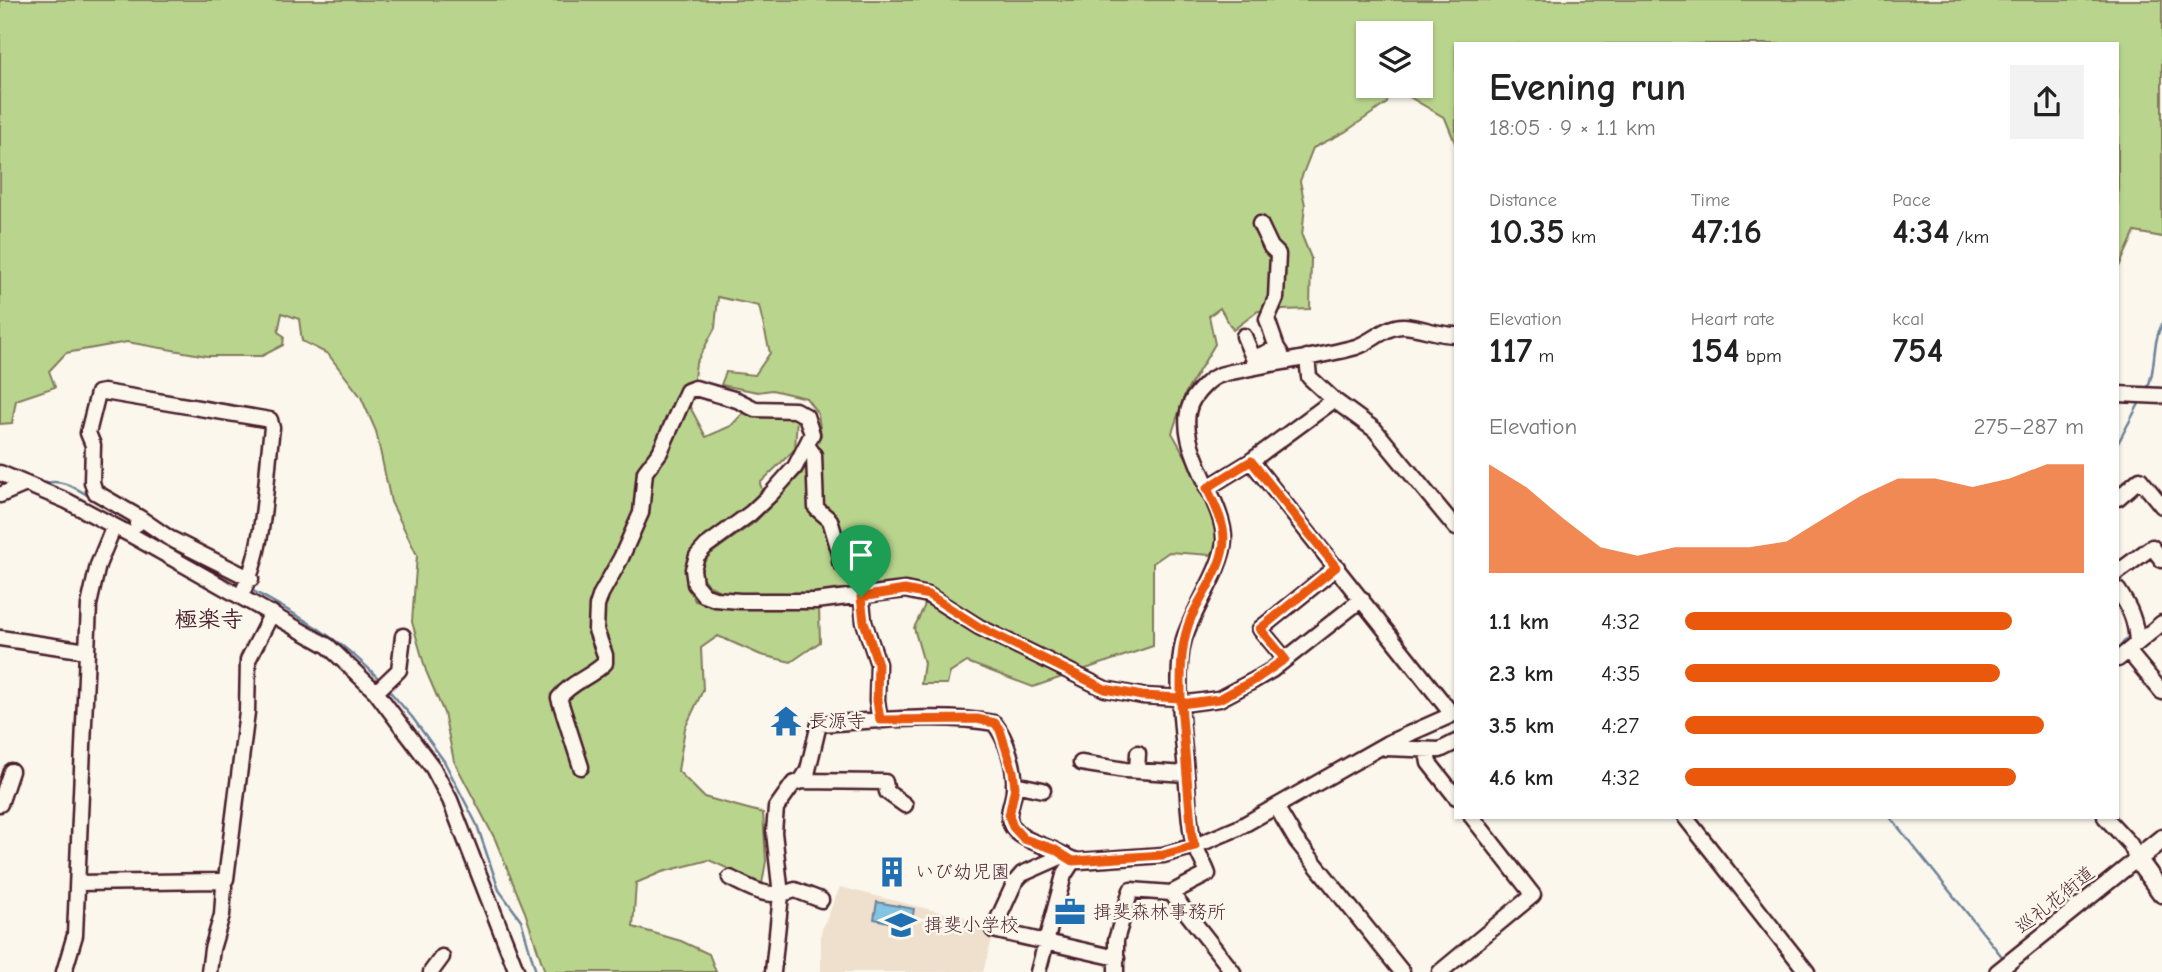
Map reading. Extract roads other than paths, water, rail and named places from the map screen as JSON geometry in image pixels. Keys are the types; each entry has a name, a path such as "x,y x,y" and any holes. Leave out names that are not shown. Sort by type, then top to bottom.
{"main road":[{"path":"2162,839 2137,859 2162,894"}],"street":[{"path":"1260,224 1271,247 1278,254 1276,298 1267,319 1280,354"},
{"path":"1454,335 1431,333 1403,326 1391,328 1367,344 1307,357 1280,354 1218,375 1206,384 1192,401 1188,418 1192,450 1223,526 1224,541 1222,555 1190,621 1183,644 1181,701 1192,837 1195,846 1208,874 1171,893 1131,890 1116,940 1116,965 1046,942 993,930 1015,882 1022,874 1069,858 1163,855 1195,846 1277,808 1370,753 1383,748 1440,750 1454,743"},
{"path":"1244,336 1254,363"},
{"path":"1307,357 1309,377 1334,400 1375,430 1454,526"},
{"path":"581,767 559,698 566,689 596,672 605,663 603,647 596,630 597,606 640,513 645,472 660,452 687,391 695,388 737,400 755,409 794,410 806,416 812,434 795,467 771,494 696,556 693,569 695,584 704,595 715,599 815,601 905,590 929,595 979,627 1105,689 1181,701 1219,699 1253,681 1362,599"},
{"path":"241,595 251,579 261,524 271,420 98,393 88,433 93,445 92,482 95,492 169,538 251,579"},
{"path":"2119,394 2162,396"},
{"path":"1207,488 1251,461 1334,400"},
{"path":"807,445 814,455 816,508 830,520 841,557 840,562 855,576 861,597 864,622 878,664 877,700 880,720"},
{"path":"1251,461 1454,713 1386,744 1383,748"},
{"path":"0,473 67,501 272,613 328,646 376,692 433,768 450,800 517,972"},
{"path":"2119,497 2140,479 2162,506"},
{"path":"0,495 26,484"},
{"path":"131,535 140,518"},
{"path":"64,972 75,935 89,605 98,565 114,526"},
{"path":"2119,571 2151,547 2162,560"},
{"path":"1285,659 1260,629 1336,567"},
{"path":"2119,592 2131,610 2137,629 2128,651"},
{"path":"209,972 212,949 222,915 222,883 226,879 247,712 248,660 272,613"},
{"path":"2128,651 2162,623"},
{"path":"376,692 399,670 403,636"},
{"path":"0,638 87,651"},
{"path":"2128,651 2162,692"},
{"path":"802,781 819,724 977,719 995,723 1000,730 1013,771 1014,784 1009,816 1013,827 1024,839 1069,858"},
{"path":"1427,752 1429,763 1454,794"},
{"path":"1137,771 1138,753"},
{"path":"1081,763 1137,771 1186,774"},
{"path":"0,804 11,771"},
{"path":"773,972 781,895 774,832 776,808 793,783 885,782 887,792 905,805"},
{"path":"1014,784 1042,790"},
{"path":"1277,808 1296,839 1402,972"},
{"path":"1440,972 1533,895 1474,819"},
{"path":"1687,819 1807,972"},
{"path":"2107,819 2130,844 2137,859"},
{"path":"1038,972 1069,858"},
{"name":"巡礼花街道","path":"2004,966 2137,859"},
{"path":"730,878 756,892 781,895 795,890 821,900"},
{"path":"78,883 222,883"},
{"path":"1171,893 1233,972"},
{"path":"430,972 442,957"}],"water":[{"path":"877,902 914,909 911,927 874,919"}],"waterway":[{"path":"2146,391 2152,375 2156,340 2162,324"},
{"path":"2119,441 2141,400"},
{"path":"42,484 63,483 94,499"},
{"path":"99,503 133,522"},
{"path":"212,567 239,583"},
{"path":"248,588 334,639 380,680"},
{"path":"2119,648 2128,637 2129,627"},
{"path":"386,687 444,761 477,825 499,890 521,920 536,972"},
{"path":"1892,819 2004,959"},
{"path":"2148,857 2162,876"}],"place":[{"name":"長源寺","path":"786,721"},
{"name":"いび幼児園","path":"892,872"},
{"name":"揖斐森林事務所","path":"1070,912"},
{"name":"揖斐小学校","path":"901,925"}],"district":[{"name":"極楽寺","path":"209,619"}]}
